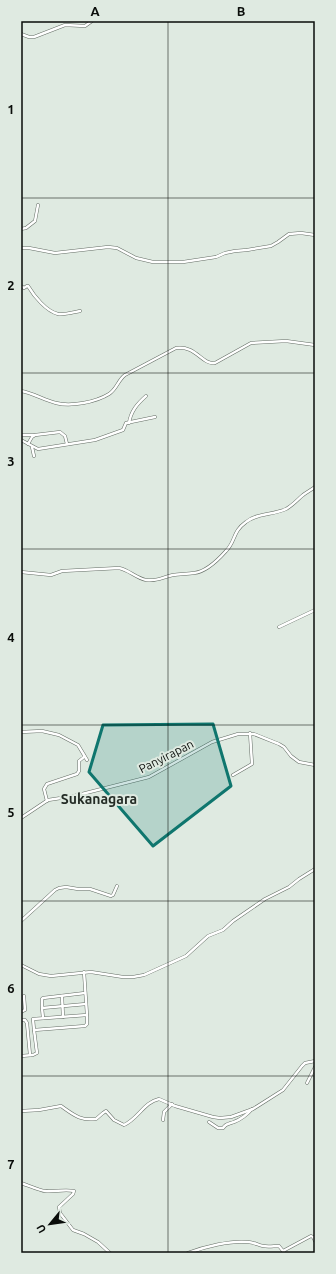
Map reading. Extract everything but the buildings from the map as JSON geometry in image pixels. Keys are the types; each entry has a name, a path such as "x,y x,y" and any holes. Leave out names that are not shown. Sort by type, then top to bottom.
{"street":[{"path":"21,34 34,37 65,25 85,26 92,21"},
{"path":"21,229 26,228 35,221 38,204"},
{"path":"21,248 57,253 108,247 117,248 136,258 153,262 183,262 216,257 235,251 271,246 289,234 301,233 315,235"},
{"path":"21,286 24,288 28,286 33,294 46,307 56,313 59,314 80,311"},
{"path":"21,391 29,392 54,403 63,405 78,404 109,394 114,390 121,378 125,375 176,348 190,349 208,362 215,363 251,343 286,341 315,346"},
{"path":"129,423 131,413 146,396"},
{"path":"21,440 38,449 95,440 123,430 125,424 155,416"},
{"path":"21,435 60,432 65,436 67,444"},
{"path":"28,444 35,435"},
{"path":"32,447 34,456"},
{"path":"21,572 51,575 62,572 119,568 127,570 139,578 150,581 176,574 198,572 204,569 229,548 237,530 245,522 263,515 286,509 315,487"},
{"path":"279,627 315,610"},
{"path":"21,732 42,731 59,735 78,745 87,760"},
{"path":"233,775 252,764 250,733 279,744 299,762 315,765"},
{"name":"Panyirapan","path":"21,818 47,800 74,796 149,777 212,742 238,734 250,733"},
{"path":"47,800 44,789 46,784 77,774 79,771 78,761 84,757 84,755"},
{"path":"21,965 39,974 50,976 84,972 122,977 139,977 151,973 186,956 208,936 223,930 233,921 266,899 289,887 315,869"},
{"path":"21,921 59,888 94,889 111,896 113,895 117,886"},
{"path":"34,1030 85,1026 87,1024 84,972"},
{"path":"43,1018 42,998 85,993"},
{"path":"21,1012 25,1010 24,996"},
{"path":"62,996 63,1017"},
{"path":"42,1008 86,1004"},
{"path":"21,1056 37,1053 33,1019 87,1015"},
{"path":"21,1020 25,1020 27,1022 30,1055"},
{"path":"21,1111 39,1110 61,1106 71,1114 87,1120 96,1119 103,1112 106,1112 114,1120 124,1125 132,1120 152,1101 162,1099 172,1104 220,1118 230,1117 253,1108 286,1088 305,1063 315,1061"},
{"path":"307,1082 315,1067"},
{"path":"164,1120 164,1112 172,1104"},
{"path":"209,1122 218,1128 223,1128 225,1125 233,1123 248,1114 253,1108"},
{"path":"21,1183 43,1191 74,1191 74,1194 59,1208 60,1213 73,1230 98,1242 110,1253"},
{"path":"188,1253 207,1247 235,1242 253,1242 262,1246 279,1246 284,1252 310,1236 313,1237 315,1241"}],"highlighted area":[{"path":"213,724 231,786 153,846 89,772 103,725"}],"district":[{"name":"Sukanagara","path":"99,799"}]}
